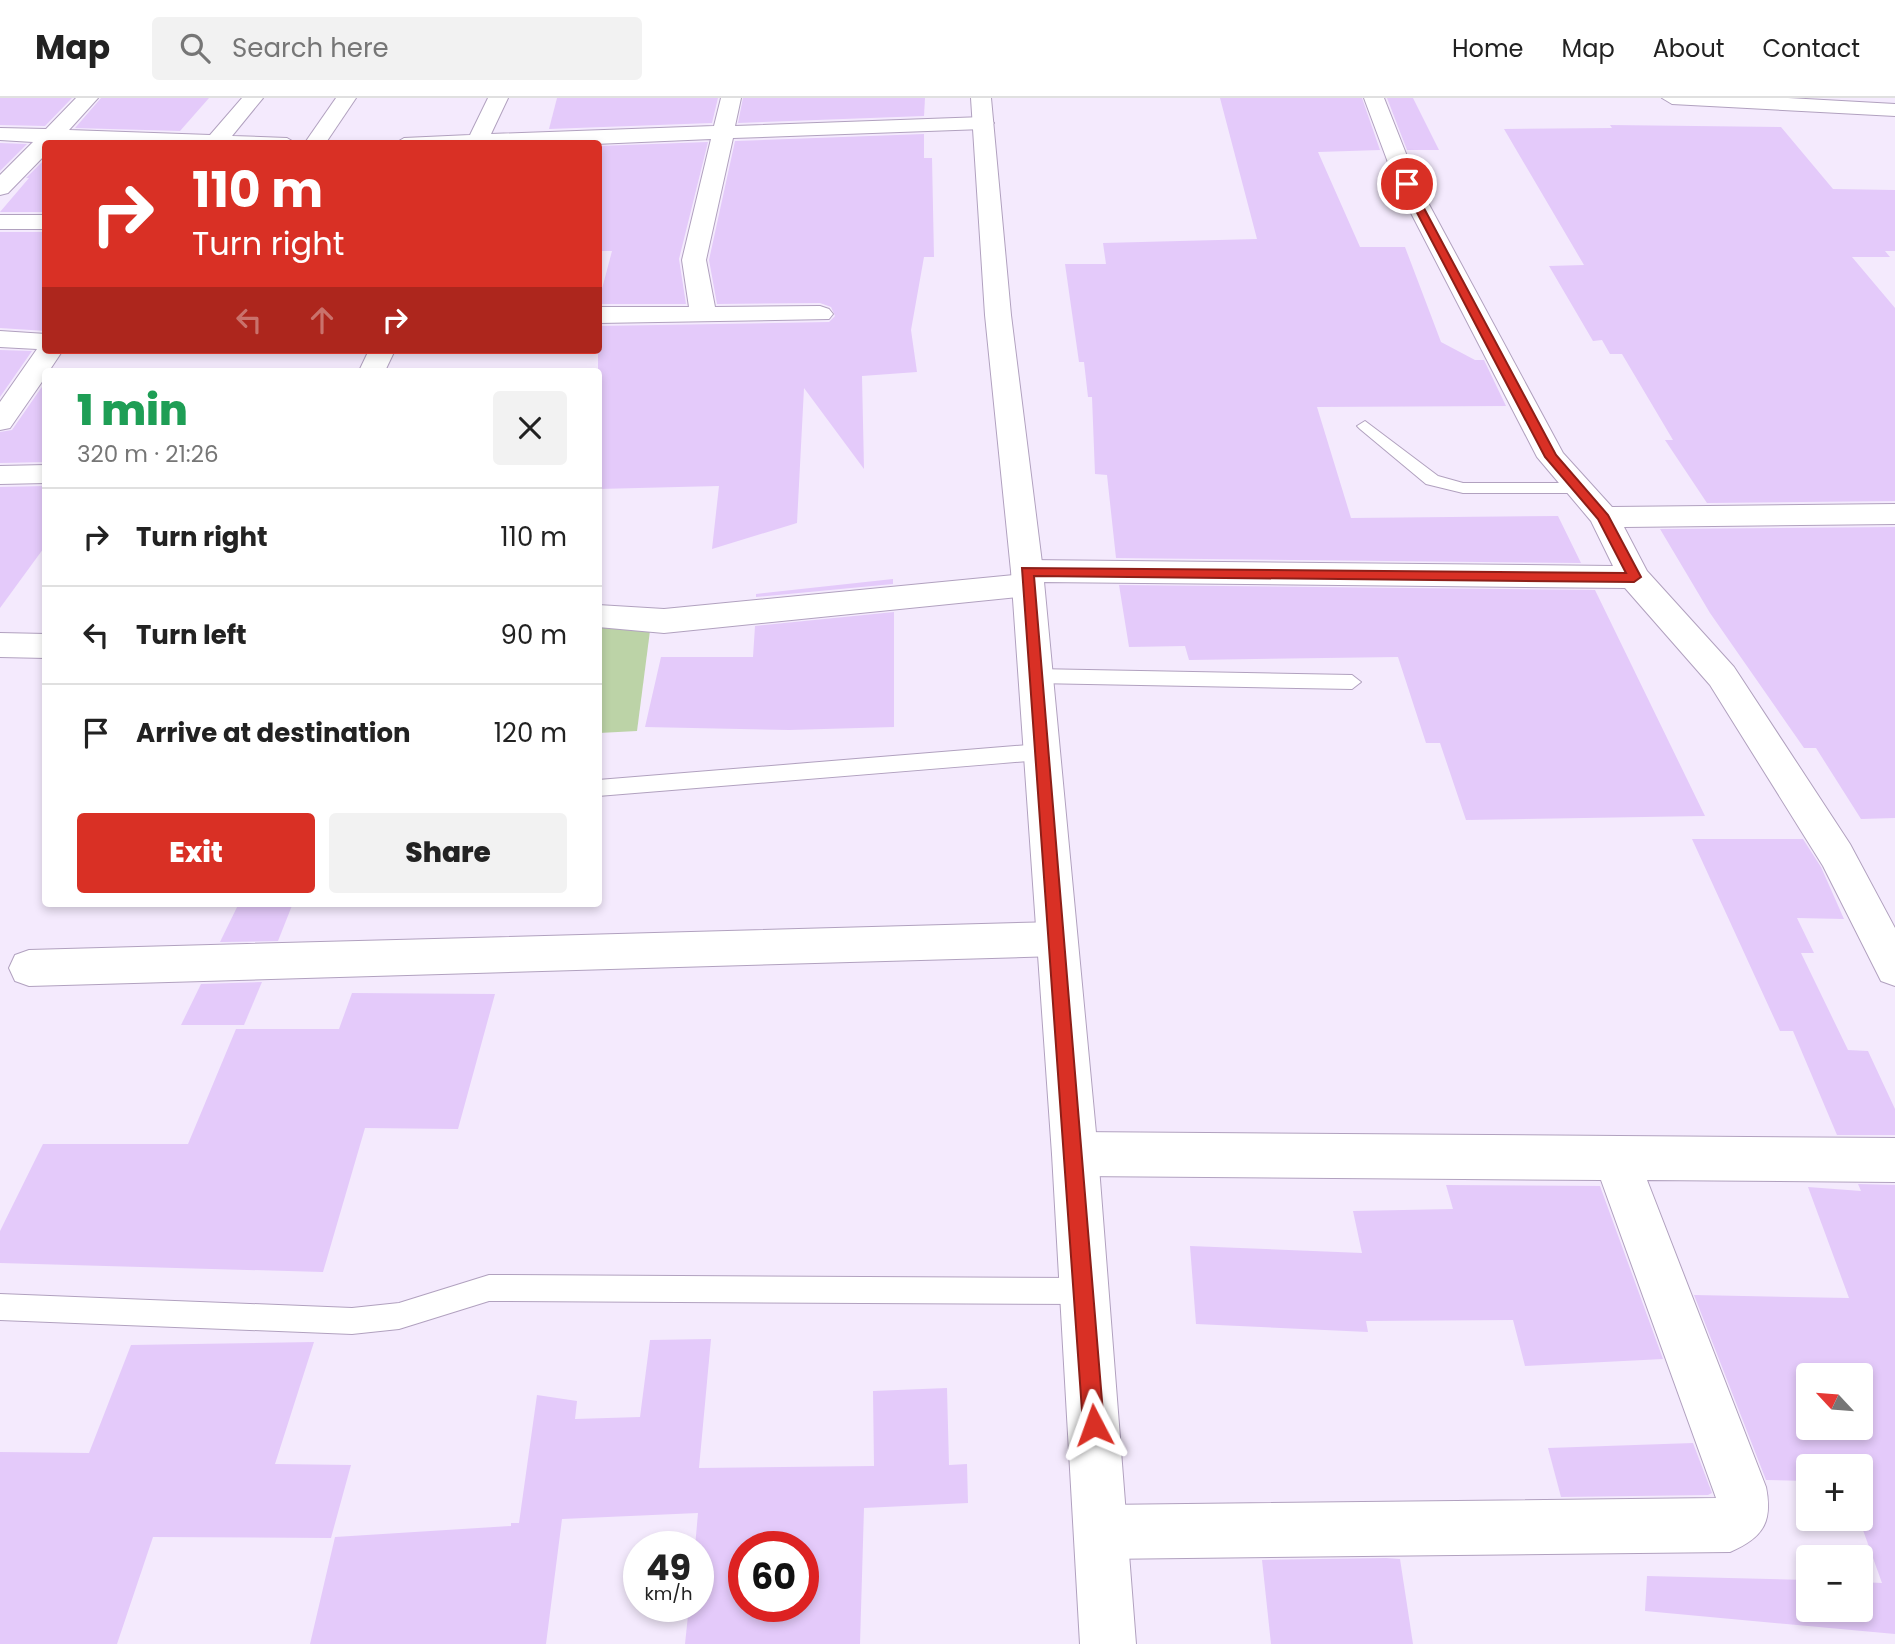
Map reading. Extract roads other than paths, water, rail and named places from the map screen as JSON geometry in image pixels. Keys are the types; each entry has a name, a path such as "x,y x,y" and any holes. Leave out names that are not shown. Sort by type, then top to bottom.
{"street":[{"path":"48,140 88,98"},
{"path":"218,139 253,98"},
{"path":"317,140 346,98"},
{"path":"477,140 498,98"},
{"path":"704,314 694,260 731,98"},
{"path":"1374,98 1407,184 1551,457 1604,517 1634,577 1722,676 1837,855 1895,968"},
{"path":"1672,98 1775,101 1895,110"},
{"path":"533,140 725,130 982,111 998,315 1027,578 1075,1154 1108,1644"},
{"path":"0,134 232,140"},
{"path":"0,188 42,146"},
{"path":"0,222 42,222"},
{"path":"602,315 820,314"},
{"path":"0,339 42,342"},
{"path":"0,422 47,354"},
{"path":"0,475 42,474"},
{"path":"1604,517 1895,514"},
{"path":"602,616 664,621 1027,578 1634,577"},
{"path":"0,645 42,646"},
{"path":"29,968 1057,939"},
{"path":"1075,1154 1895,1160"},
{"path":"1101,1532 1730,1525 1744,1509 1741,1487 1616,1158"}],"lane":[{"path":"1365,426 1432,480 1463,488 1579,488"},
{"path":"1035,676 1352,682"},
{"path":"602,788 1041,752"},
{"path":"0,1307 352,1321 399,1316 489,1288 1084,1291"}]}
